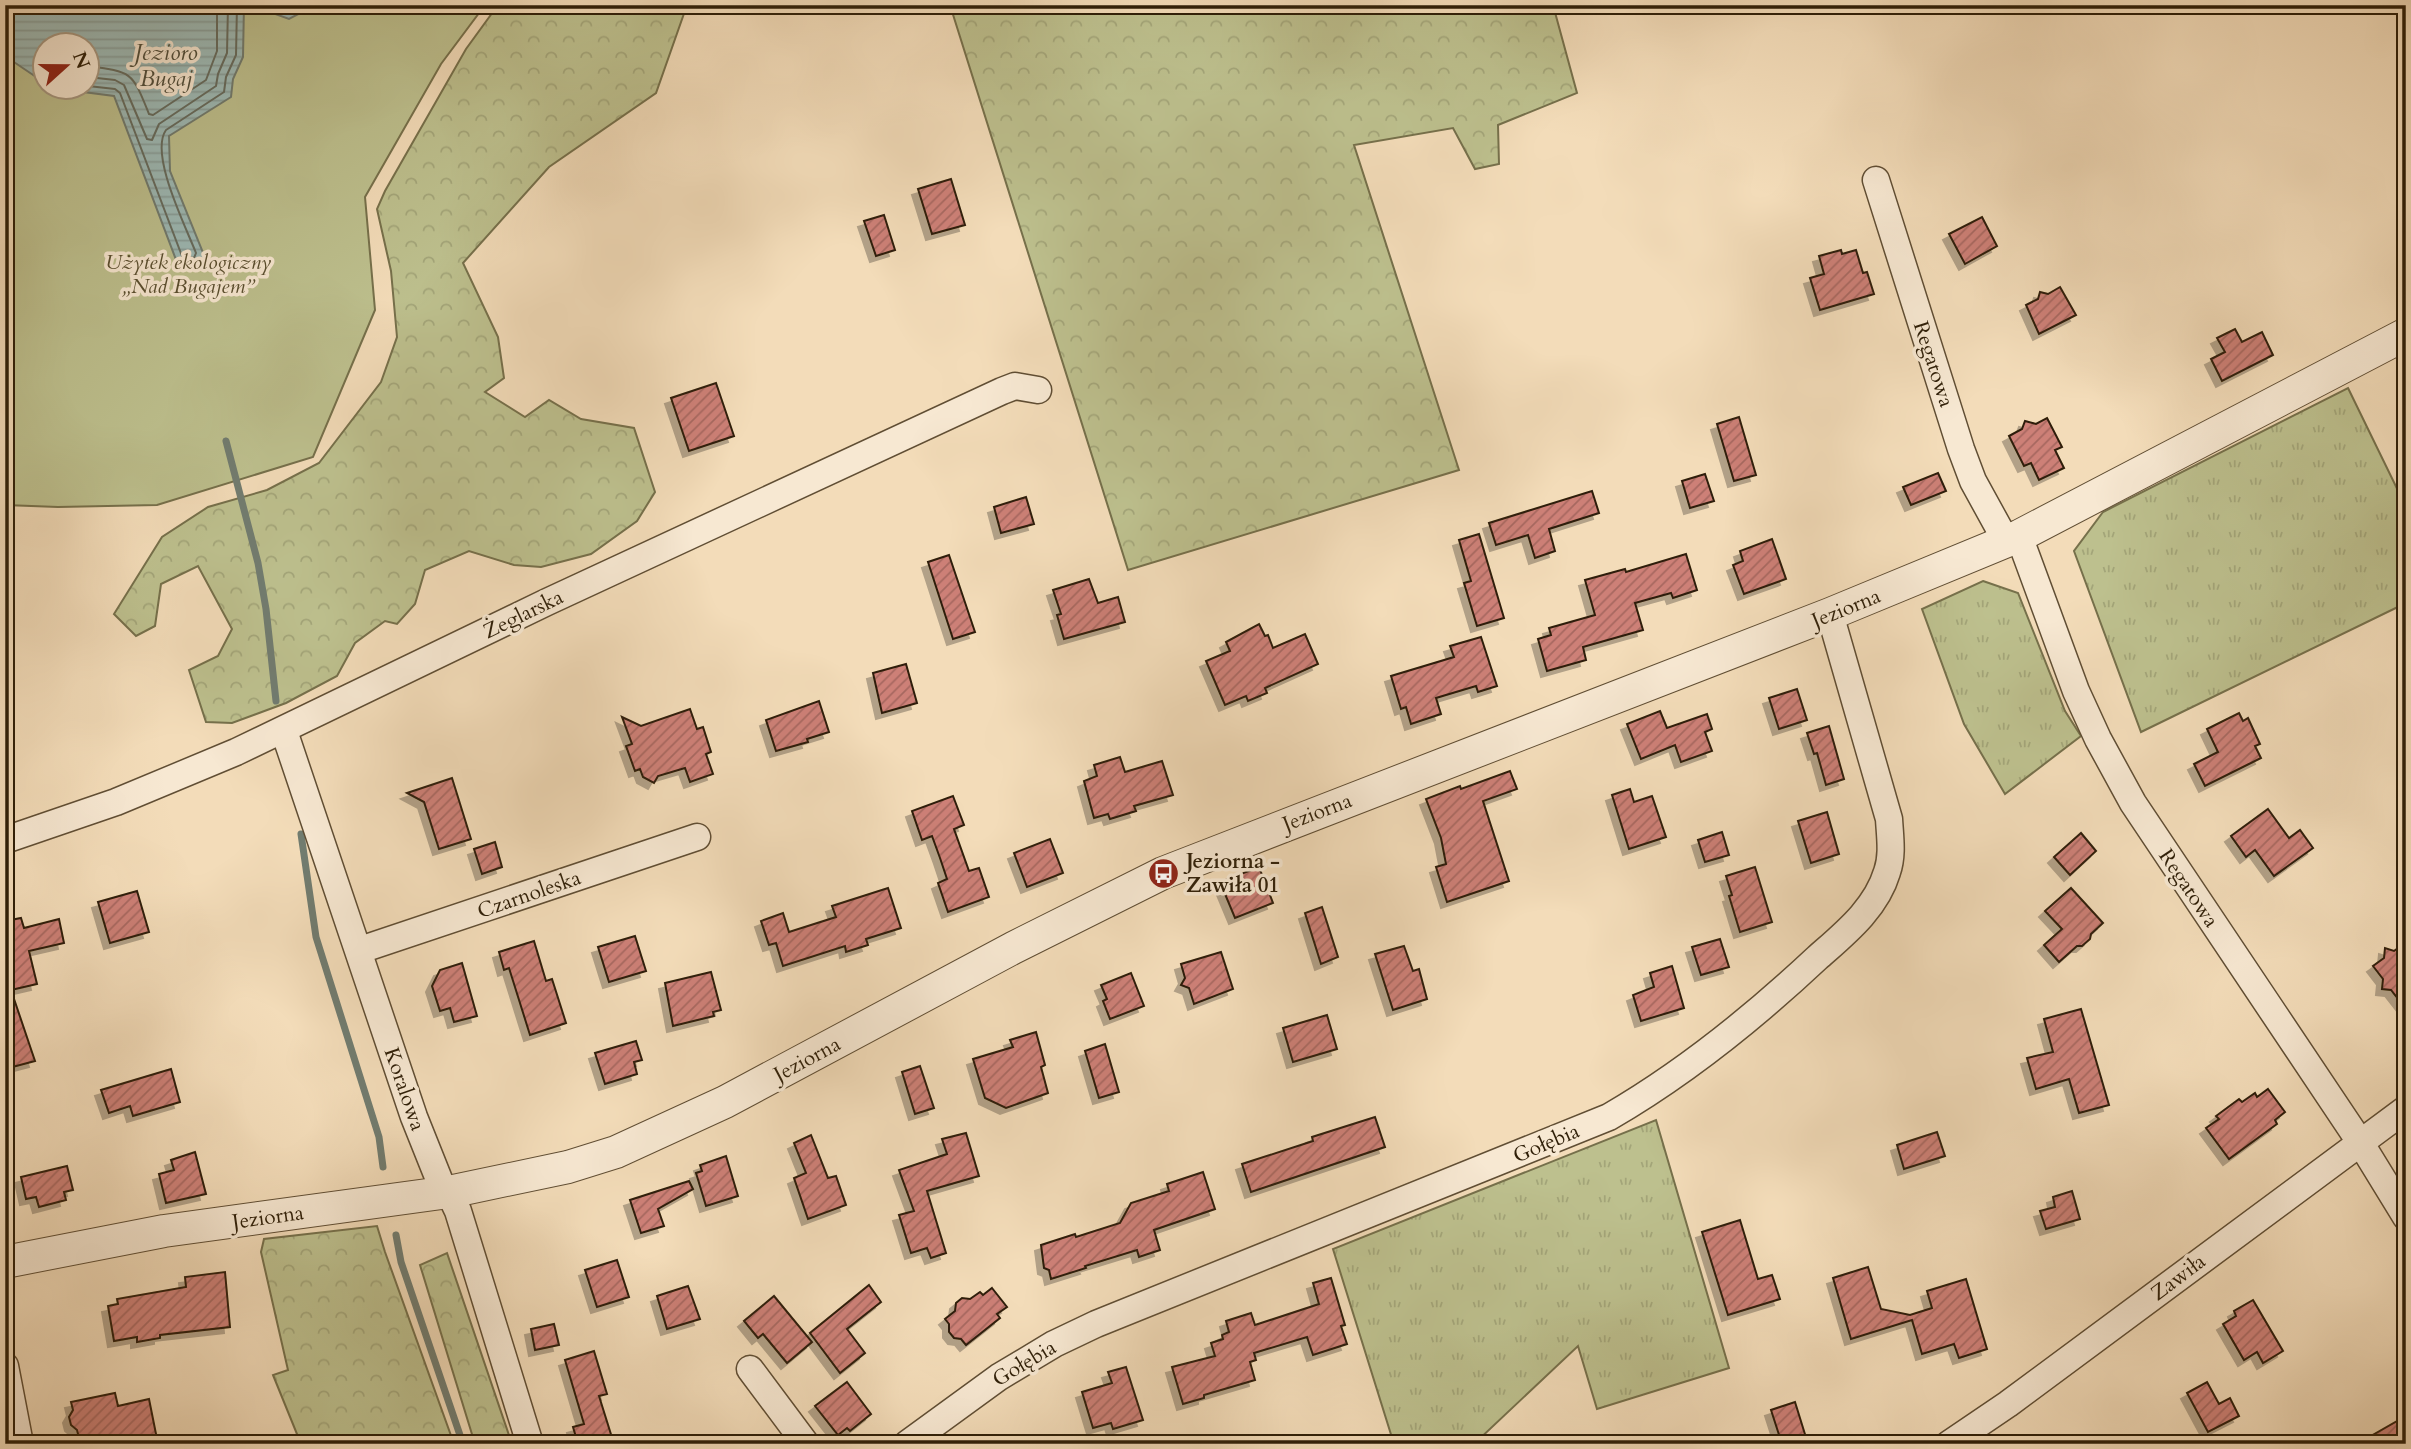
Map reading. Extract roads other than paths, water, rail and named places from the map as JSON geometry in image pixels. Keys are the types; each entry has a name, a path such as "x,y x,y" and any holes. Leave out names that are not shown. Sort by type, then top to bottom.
{"street":[{"name":"Regatowa","path":"1876,180 1973,481 2013,539 2098,739 2133,803 2360,1142 2406,1217"},
{"name":"Jeziorna","path":"5,1262 164,1231 449,1192 568,1167 617,1153 823,1051 1013,948 1163,873 1830,614 2013,539 2406,334"},
{"name":"Żeglarska","path":"5,840 117,802 284,731 547,602 977,402 1015,386 1038,390"},
{"name":"Gołębia","path":"907,1444 999,1377 1054,1344 1096,1324 1609,1117 1689,1065 1775,998 1855,923 1871,905 1888,872 1891,849 1889,819 1830,614"},
{"name":"Koralowa","path":"284,731 418,1128 440,1182 449,1192 458,1211 530,1444"},
{"name":"Czarnoleska","path":"360,950 697,837"},
{"name":"Zawiła","path":"1949,1444 2008,1404 2406,1109"},
{"path":"5,1366 20,1444"},
{"path":"750,1370 806,1444"}],"water":[{"name":"Jezioro Bugaj","path":"5,5 244,5 243,57 233,79 231,97 169,136 170,171 208,265 178,265 114,96 102,94 102,32 32,32 32,74 5,56"},
{"path":"262,5 307,5 308,9 289,19 264,10"}],"waterway":[{"path":"226,441 258,563 276,701"},
{"path":"301,834 316,937 379,1137 383,1167"},
{"path":"396,1235 401,1262 463,1444"}],"place":[{"name":"Jeziorna - Zawiła 01","path":"1163,873"}],"park label":[{"name":"Użytek ekologiczny „Nad Bugajem”","path":"188,274"}]}
